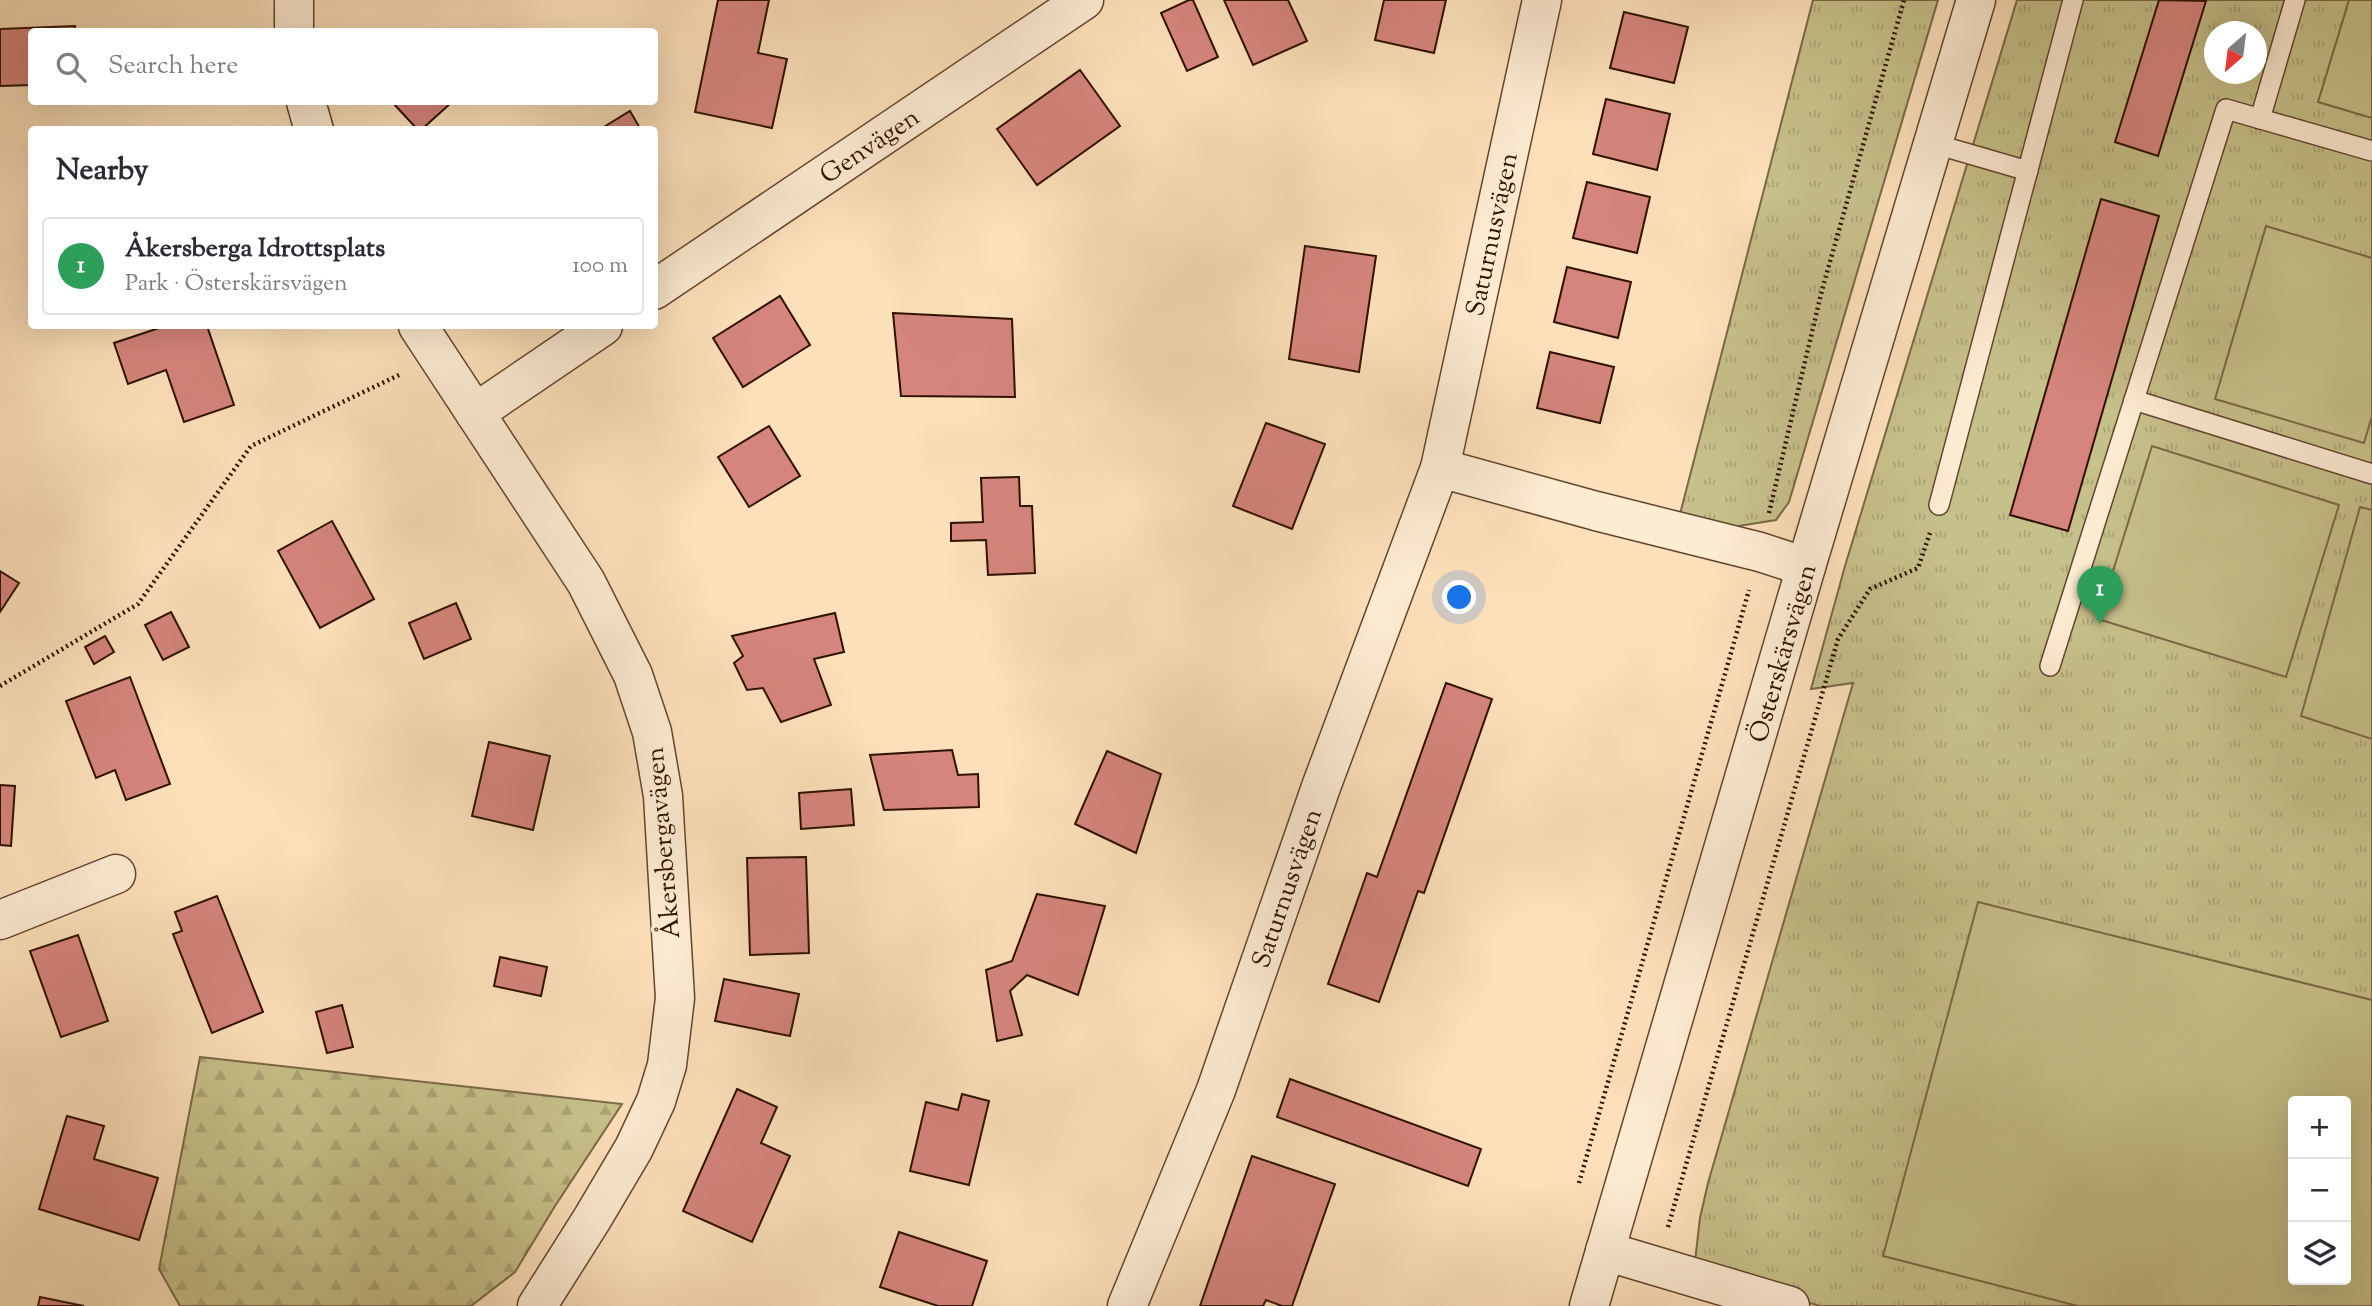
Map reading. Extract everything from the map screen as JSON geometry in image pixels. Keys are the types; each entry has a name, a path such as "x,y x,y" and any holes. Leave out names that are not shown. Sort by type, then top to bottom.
{"street":[{"path":"294,28 295,0"},
{"name":"Genvägen","path":"658,287 1084,0"},
{"name":"Saturnusvägen","path":"1127,1306 1216,1090 1321,787 1440,468 1542,0"},
{"name":"Österskärsvägen","path":"1589,1306 1976,0"},
{"path":"307,105 313,126"},
{"path":"475,413 599,329"},
{"name":"Åkersbergavägen","path":"428,341 586,583 633,675 652,732 663,796 675,998 667,1065 656,1101 634,1148 537,1306"},
{"path":"1440,468 1760,552 1806,567"},
{"path":"0,920 116,874"},
{"path":"1605,1251 1790,1306"}],"lane":[{"path":"1939,505 2074,0"},
{"path":"2260,118 2295,0"},
{"path":"2050,666 2226,109 2372,151"},
{"path":"1935,144 2028,171"},
{"path":"2134,400 2372,474"}],"path":[{"path":"1576,1195 1760,552 1822,290 1904,0"},
{"path":"0,686 138,604 251,446 428,341"},
{"path":"1656,1267 1838,639 1870,589 1918,568 1939,505"}],"green space":[{"path":"1813,0 1938,0 1789,502 1776,520 1726,528 1679,518"},
{"path":"2017,0 2372,0 2372,1306 1820,1306 1694,1270 1700,1218 1708,1183 1853,683 1811,689 1845,566"},
{"path":"2349,0 2372,0 2372,118 2318,102"},
{"path":"2266,226 2372,258 2372,416 2364,443 2215,399"},
{"path":"2152,446 2339,505 2286,677 2098,619"},
{"path":"2360,507 2372,510 2372,739 2301,716"},
{"path":"1978,902 2372,1000 2372,1306 2078,1306 1883,1256"},
{"path":"200,1057 622,1104 515,1272 471,1306 180,1306 159,1269"}],"building":[{"path":"718,0 769,0 758,53 787,59 772,128 695,112"},
{"path":"1193,0 1218,57 1187,71 1161,13"},
{"path":"1224,0 1288,0 1307,41 1253,65"},
{"path":"1384,0 1446,0 1434,53 1375,40"},
{"path":"2159,0 2206,1 2158,156 2115,142"},
{"path":"1624,12 1688,27 1674,83 1610,68"},
{"path":"75,26 28,28 28,85 0,86 0,29"},
{"path":"1080,70 1120,126 1037,185 997,129"},
{"path":"1606,99 1670,114 1657,170 1593,154"},
{"path":"395,105 449,105 425,126 414,126"},
{"path":"630,111 639,126 606,126"},
{"path":"1587,182 1650,197 1637,253 1573,238"},
{"path":"2101,199 2159,216 2068,531 2010,515"},
{"path":"1305,246 1376,256 1359,372 1289,359"},
{"path":"1567,267 1631,282 1618,338 1554,322"},
{"path":"780,296 810,345 743,387 713,338"},
{"path":"893,313 1012,319 1015,397 901,396"},
{"path":"156,329 208,329 234,405 184,422 166,370 128,384 114,343"},
{"path":"1550,352 1614,367 1600,423 1537,408"},
{"path":"1266,423 1325,444 1292,529 1233,506"},
{"path":"769,426 800,476 749,507 718,457"},
{"path":"1019,477 1020,506 1032,506 1035,573 988,575 986,540 951,541 951,523 983,522 981,478"},
{"path":"332,521 374,599 320,628 278,551"},
{"path":"0,571 19,583 0,612"},
{"path":"456,603 471,639 424,659 409,623"},
{"path":"171,612 189,647 163,660 145,625"},
{"path":"835,613 844,652 814,659 831,705 781,722 763,688 747,690 734,663 743,656 732,636"},
{"path":"105,636 114,652 94,664 85,647"},
{"path":"130,677 170,784 126,800 115,770 96,778 66,701"},
{"path":"1446,683 1492,699 1424,893 1418,891 1379,1002 1328,984 1367,873 1377,877"},
{"path":"489,742 550,756 533,830 472,816"},
{"path":"952,750 958,775 978,774 979,807 884,810 870,755"},
{"path":"1107,751 1161,774 1136,853 1075,824"},
{"path":"0,785 15,786 11,846 0,845"},
{"path":"851,789 854,825 801,829 799,793"},
{"path":"806,857 809,953 750,955 747,858"},
{"path":"1037,894 1105,906 1078,995 1027,975 1010,991 1022,1035 997,1041 986,970 1012,961"},
{"path":"217,896 263,1012 212,1033 173,934 182,931 175,912"},
{"path":"78,935 108,1021 61,1037 30,951"},
{"path":"500,957 547,967 541,996 494,986"},
{"path":"724,979 799,994 790,1036 715,1021"},
{"path":"342,1005 353,1047 327,1053 316,1012"},
{"path":"1290,1079 1481,1149 1468,1186 1277,1117"},
{"path":"737,1089 777,1107 761,1143 790,1156 752,1242 683,1211"},
{"path":"962,1094 989,1101 969,1185 910,1171 926,1102 958,1110"},
{"path":"67,1116 104,1126 94,1159 158,1178 139,1240 39,1209"},
{"path":"1252,1156 1335,1184 1292,1306 1282,1306 1266,1300 1263,1306 1200,1306"},
{"path":"899,1232 987,1261 972,1306 938,1306 880,1287"},
{"path":"40,1297 84,1306 38,1306"}],"place":[{"name":"Åkersberga Idrottsplats","path":"2100,624"}]}
